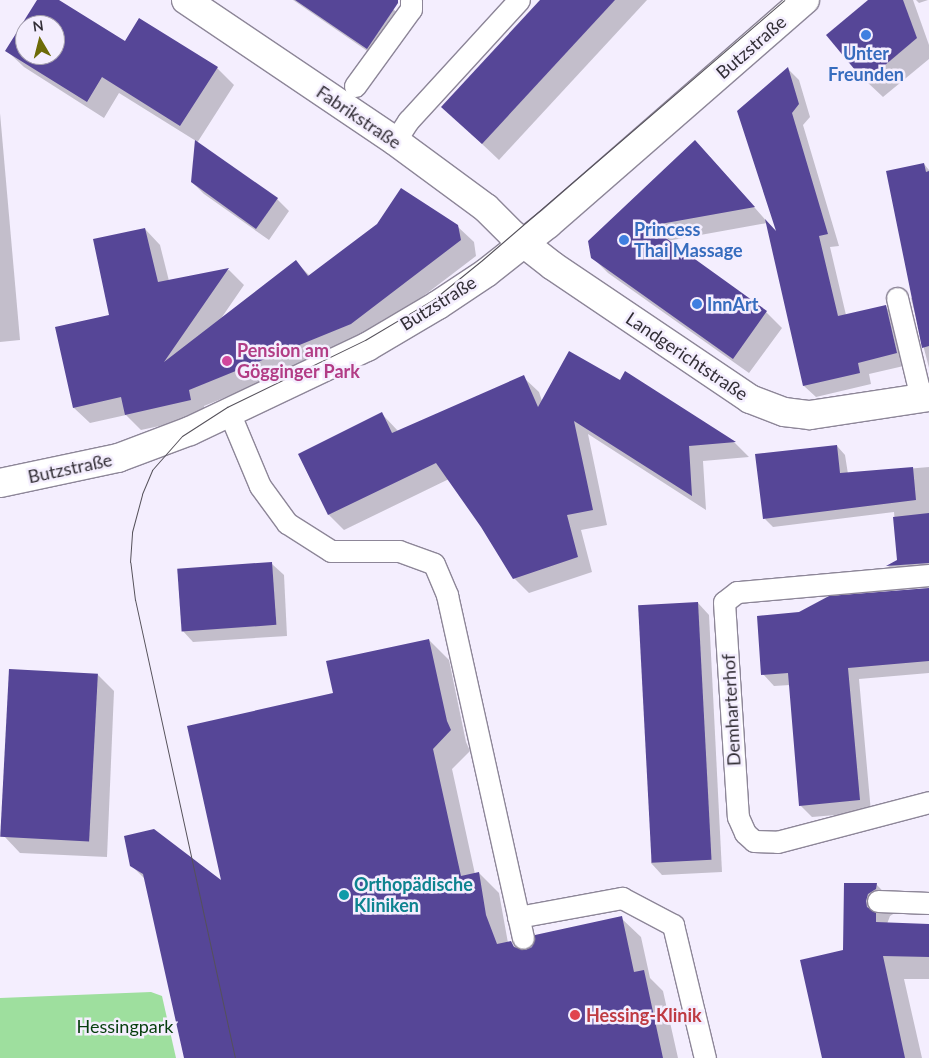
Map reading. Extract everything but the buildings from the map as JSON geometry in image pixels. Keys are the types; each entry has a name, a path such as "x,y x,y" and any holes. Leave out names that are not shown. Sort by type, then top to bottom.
{"street":[{"name":"Fabrikstraße","path":"186,0 395,141 486,208 524,243"},
{"name":"Butzstraße","path":"0,483 118,458 190,431 367,347 438,305 524,243 805,0"},
{"name":"Landgerichtstraße","path":"524,243 552,266 750,399 784,412 810,414 925,398"}],"lane":[{"path":"355,86 411,9 412,0"},
{"path":"395,141 408,121 519,0"},
{"path":"897,298 925,398"},
{"path":"229,412 260,486 287,523 331,551 399,551 434,564 446,595 522,938"},
{"name":"Demharterhof","path":"929,575 737,592 724,602 738,817 745,834 754,841 777,842 929,802"},
{"path":"518,917 622,898 673,926 706,1058"},
{"path":"878,901 929,903"}],"green space":[{"name":"Hessingpark","path":"151,992 162,996 176,1058 0,1058 0,998"}],"tram line":[{"path":"235,1058 135,600 130,562 132,532 142,494 152,470 182,436 227,407 365,340 434,299 481,261 784,0"}],"place":[{"name":"Unter Freunden","path":"866,35"},
{"name":"Princess Thai Massage","path":"624,240"},
{"name":"InnArt","path":"697,304"},
{"name":"Pension am Gögginger Park","path":"227,361"},
{"name":"Orthopädische Kliniken","path":"344,895"},
{"name":"Hessing-Klinik","path":"575,1015"}]}
